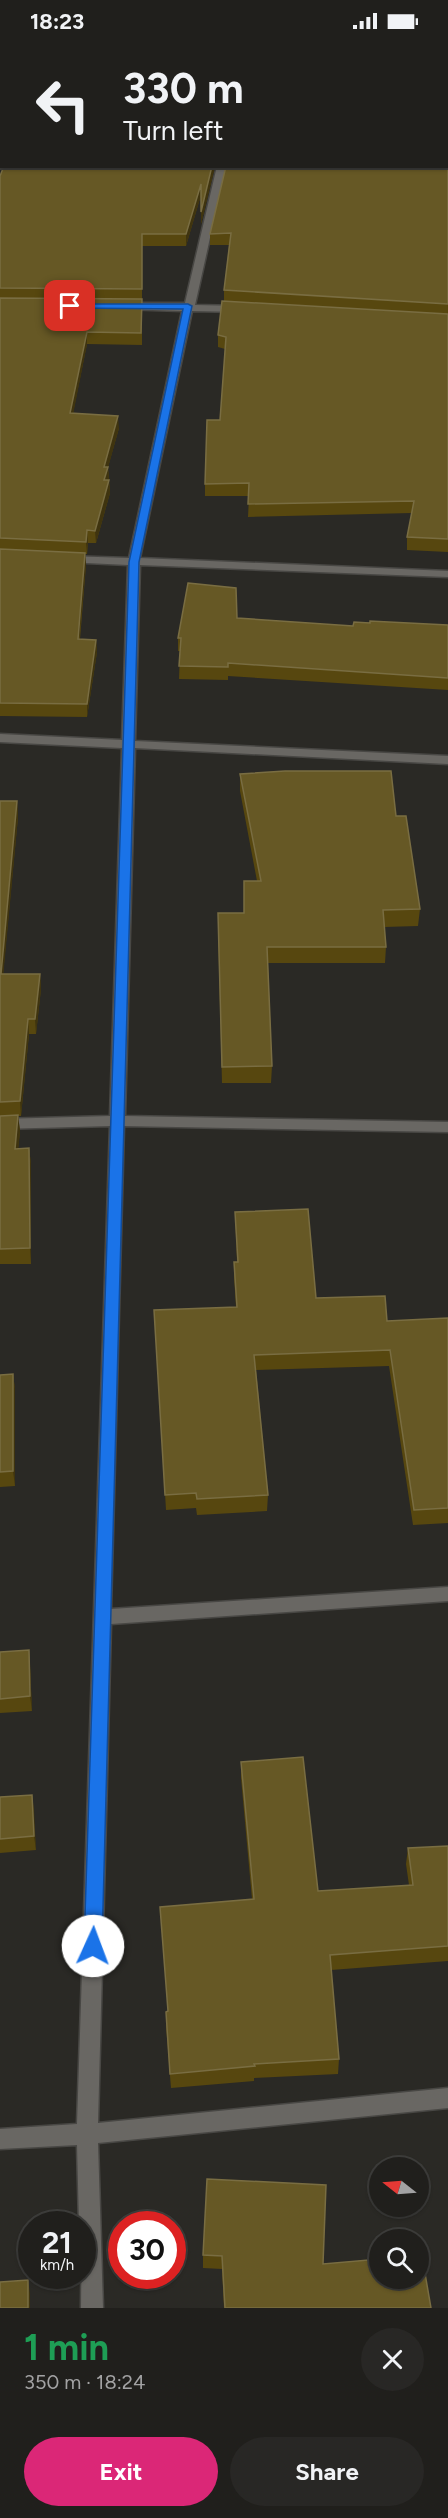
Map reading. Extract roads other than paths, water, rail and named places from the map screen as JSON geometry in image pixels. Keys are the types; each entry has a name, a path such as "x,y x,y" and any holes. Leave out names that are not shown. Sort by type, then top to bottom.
{"street":[{"path":"92,2308 87,2134 134,562 188,306 222,168"},
{"path":"117,306 188,306 247,310"},
{"path":"51,558 448,574"},
{"path":"0,738 448,760"},
{"path":"0,1124 117,1121 448,1127"},
{"path":"104,1617 448,1594"},
{"path":"0,2139 87,2134 448,2098"}]}
